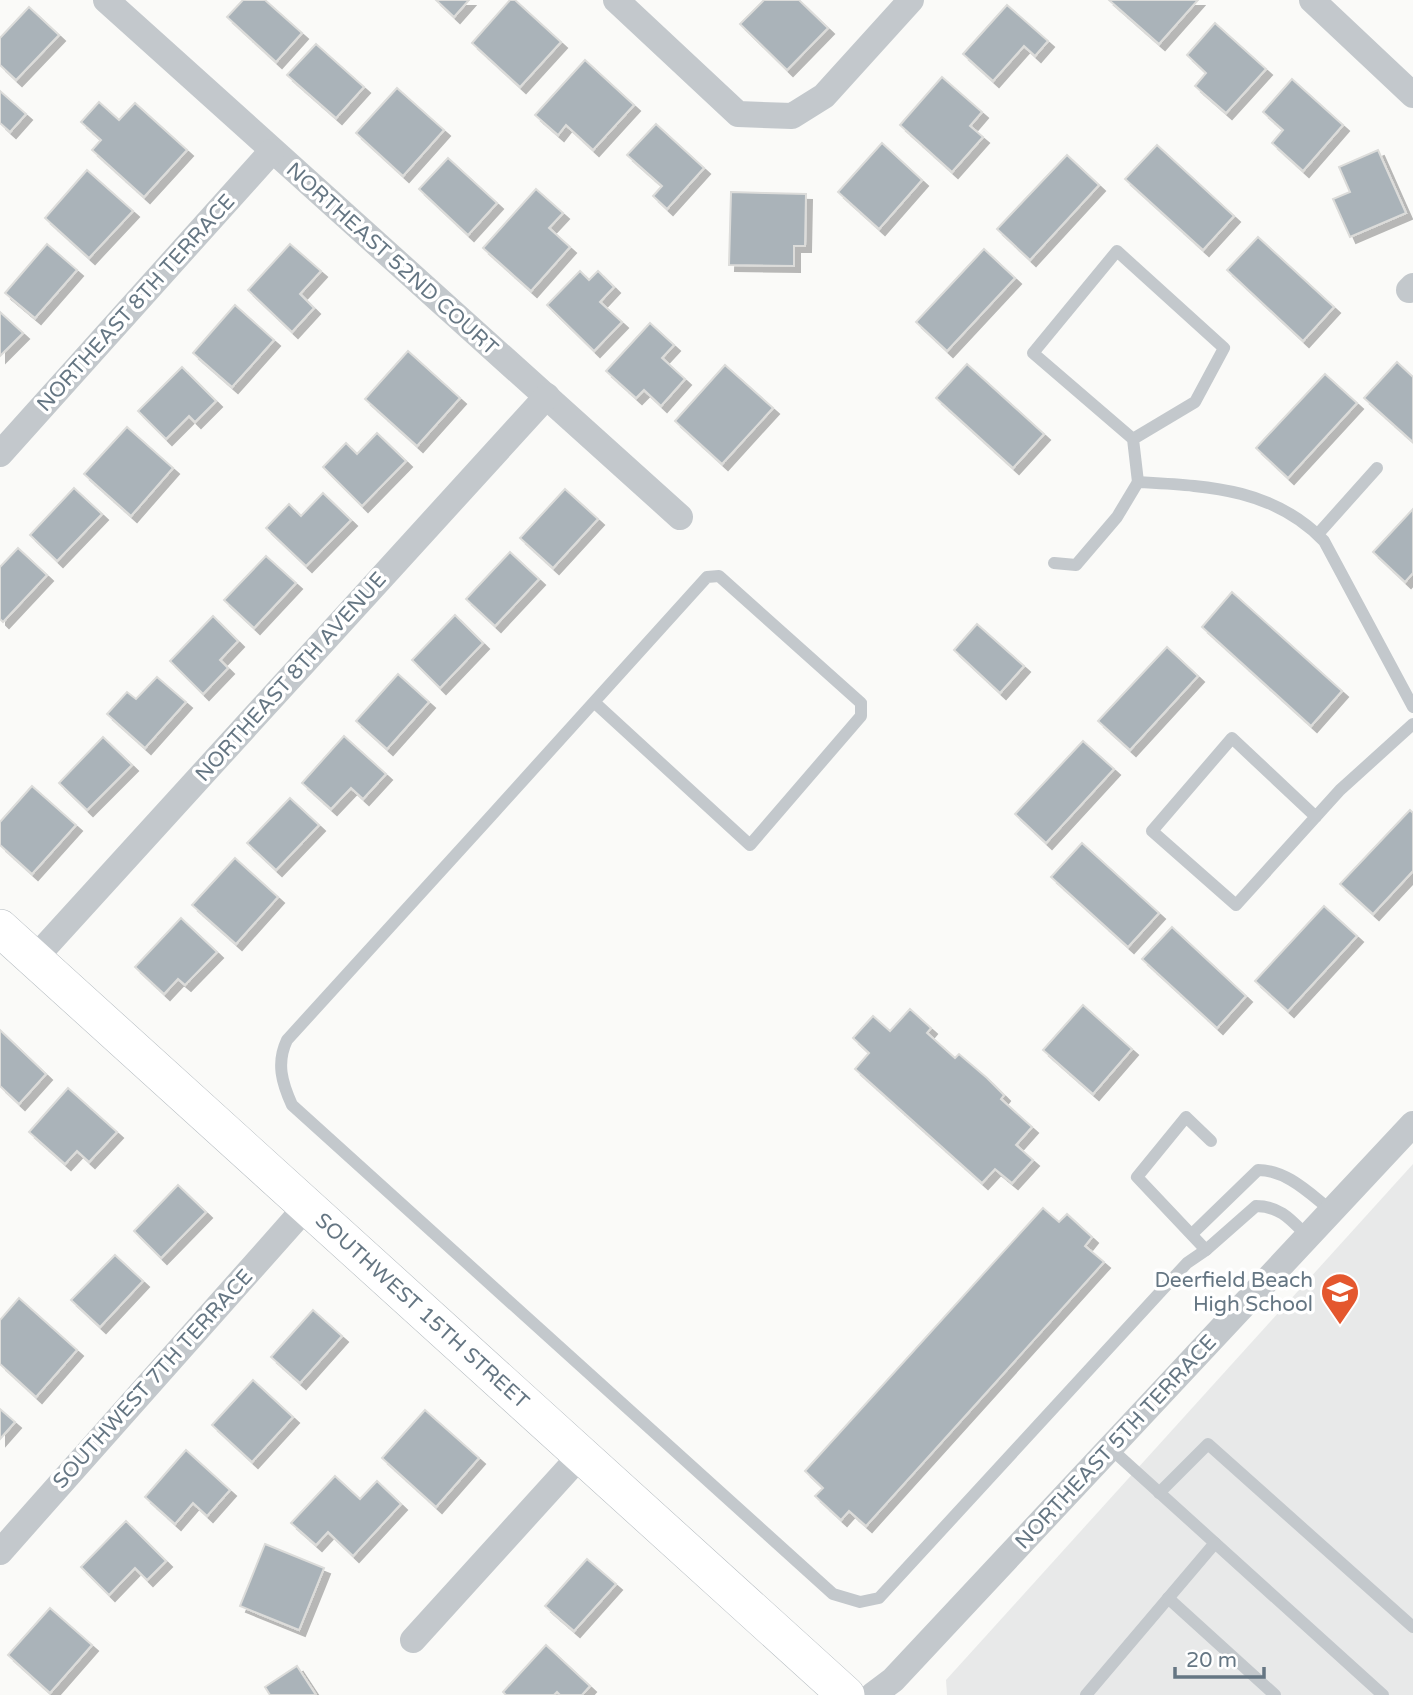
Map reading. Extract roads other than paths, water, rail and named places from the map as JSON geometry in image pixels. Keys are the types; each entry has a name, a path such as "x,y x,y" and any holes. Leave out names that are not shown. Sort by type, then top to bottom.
{"street":[{"name":"NORTHEAST 52ND COURT","path":"106,0 271,152 680,517"},
{"path":"615,0 738,114 792,116 824,96 911,0"},
{"path":"1312,0 1413,95"},
{"name":"NORTHEAST 8TH TERRACE","path":"0,454 271,152"},
{"name":"NORTHEAST 8TH AVENUE","path":"34,959 547,396"},
{"name":"SOUTHWEST 15TH STREET","path":"0,928 846,1695"},
{"name":"NORTHEAST 5TH TERRACE","path":"873,1695 893,1680 1413,1124"},
{"name":"SOUTHWEST 7TH TERRACE","path":"0,1552 307,1206"},
{"path":"413,1640 581,1455"}],"lane":[{"path":"1054,563 1076,565 1117,517 1138,482 1133,439 1033,352 1117,251 1224,348 1195,402 1133,439"},
{"path":"1318,534 1377,468"},
{"path":"1138,482 1254,495 1305,521 1318,534 1413,707"},
{"path":"594,702 750,845 861,716 861,703 719,576 706,577 287,1040 281,1053 280,1074 292,1105 833,1594 868,1603 879,1598 1187,1263 1256,1206 1270,1206 1285,1214 1308,1237"},
{"path":"1316,817 1232,738 1152,831 1236,905 1316,817 1340,790 1413,724"},
{"path":"1206,1250 1137,1177 1186,1117 1211,1141"},
{"path":"1192,1234 1258,1170 1271,1170 1287,1177 1332,1211"},
{"path":"1159,1493 1208,1444 1413,1627"},
{"path":"1110,1448 1383,1695"},
{"path":"1086,1695 1216,1543"},
{"path":"1168,1598 1275,1695"}],"place":[{"name":"Deerfield Beach High School","path":"1340,1326"}]}
